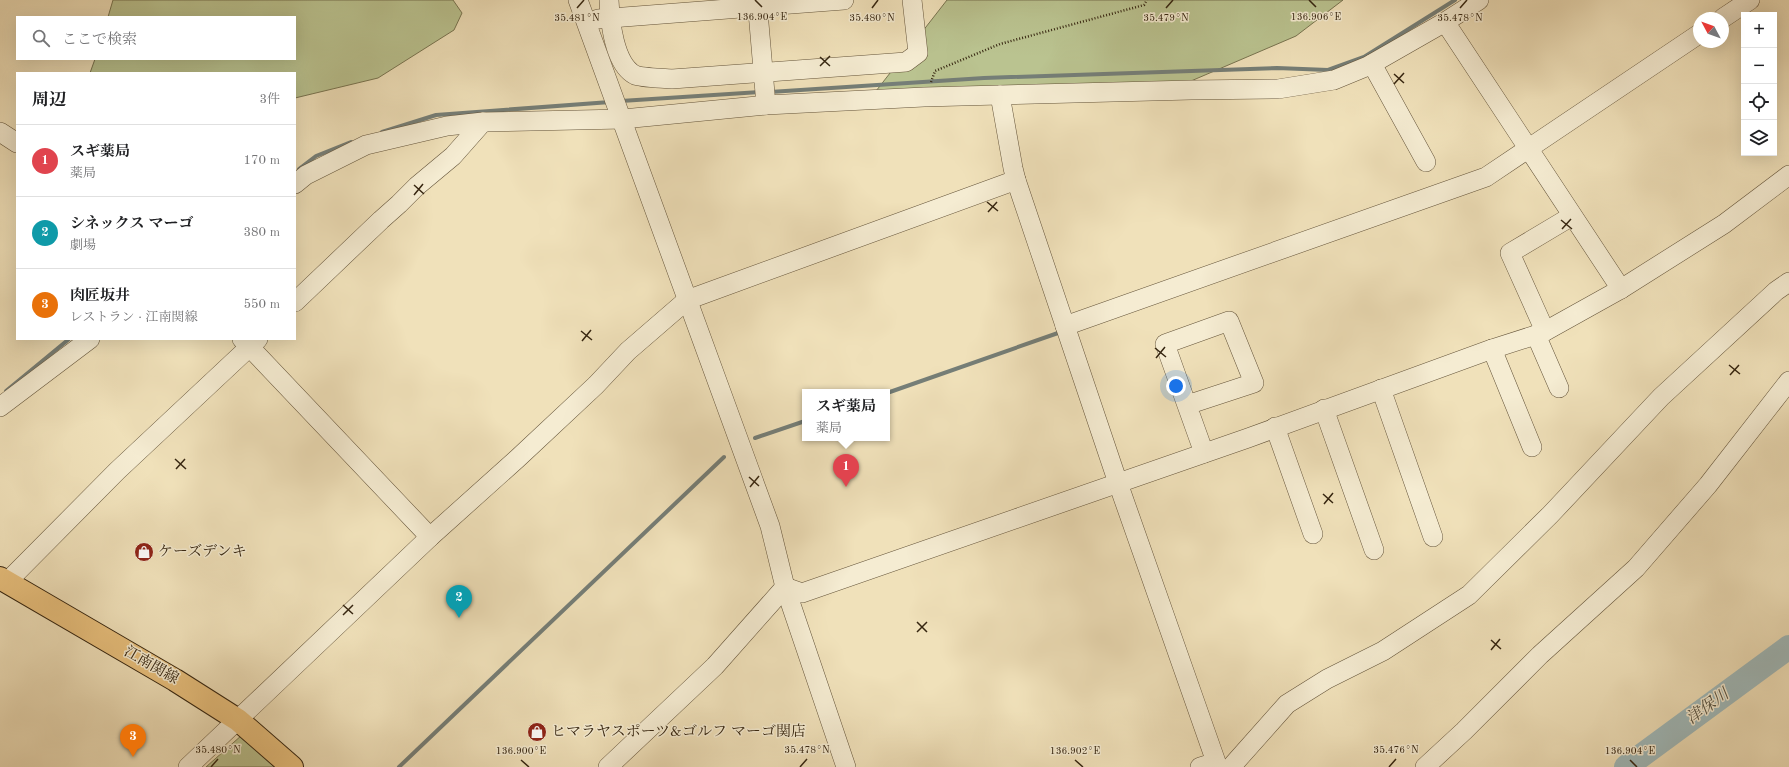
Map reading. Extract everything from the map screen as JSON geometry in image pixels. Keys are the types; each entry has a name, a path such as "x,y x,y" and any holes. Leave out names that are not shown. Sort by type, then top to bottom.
{"main road":[{"name":"江南関線","path":"3,580 175,680 238,720 292,767"}],"street":[{"path":"578,0 623,119 687,300 770,526 786,587 846,767"},
{"path":"585,20 610,9 844,0"},
{"path":"610,9 616,44 622,64 635,75 672,79 906,62 918,53 912,0"},
{"path":"296,183 306,175 366,145 447,126 483,122 623,119 766,105 924,97 1278,89 1334,80 1372,64 1445,22 1479,0"},
{"path":"1729,14 1750,0"},
{"path":"757,3 766,105"},
{"path":"1445,22 1621,289"},
{"path":"1065,326 1486,177 1693,38"},
{"path":"1372,64 1426,162"},
{"path":"1000,95 1016,180 1118,483 1216,762 1200,767"},
{"path":"296,301 417,186 453,156 483,122"},
{"path":"0,132 16,142"},
{"path":"786,587 802,593 1204,453 1492,349 1541,333 1621,289 1724,224 1789,175"},
{"path":"188,767 430,537 518,458 596,385 628,352 687,300 1016,180"},
{"path":"1559,388 1541,333 1510,253 1572,216"},
{"path":"1231,767 1288,704 1327,679 1383,651 1469,595 1550,515 1661,397 1776,291 1789,282"},
{"path":"1187,405 1254,383 1229,321 1165,344 1204,453"},
{"path":"0,407 89,340"},
{"path":"3,580 250,342 430,537"},
{"path":"1492,349 1532,447"},
{"path":"1425,767 1464,731 1540,655 1636,568 1708,485 1789,381"},
{"path":"1381,389 1433,537"},
{"path":"1324,409 1374,550"},
{"path":"1275,427 1313,534"},
{"path":"608,767 715,666 786,587"}],"path":[{"path":"924,97 936,71 1000,44 1144,5 1147,0"}],"green space":[{"path":"113,0 453,0 462,13 454,30 378,78 296,98 296,72 90,72 95,60 296,60 296,16 108,16"},
{"path":"947,0 1343,0 1296,36 1170,90 869,100"},
{"path":"242,735 274,767 206,767"}],"waterway":[{"path":"770,92 984,78 1277,68 1328,70 1364,57 1455,0"},
{"path":"621,101 760,92"},
{"path":"382,132 436,115 610,102"},
{"path":"299,169 316,156 351,142"},
{"path":"890,392 1058,333"},
{"path":"6,391 68,340"},
{"path":"755,438 802,422"},
{"path":"399,767 724,457"},
{"name":"津保川","path":"1626,767 1789,647"}],"place":[{"name":"スギ薬局","path":"846,487"},
{"name":"ケーズデンキ","path":"144,552"},
{"name":"シネックス マーゴ","path":"459,618"},
{"name":"ヒマラヤスポーツ&ゴルフ マーゴ関店","path":"537,732"},
{"name":"肉匠坂井","path":"133,757"}]}
